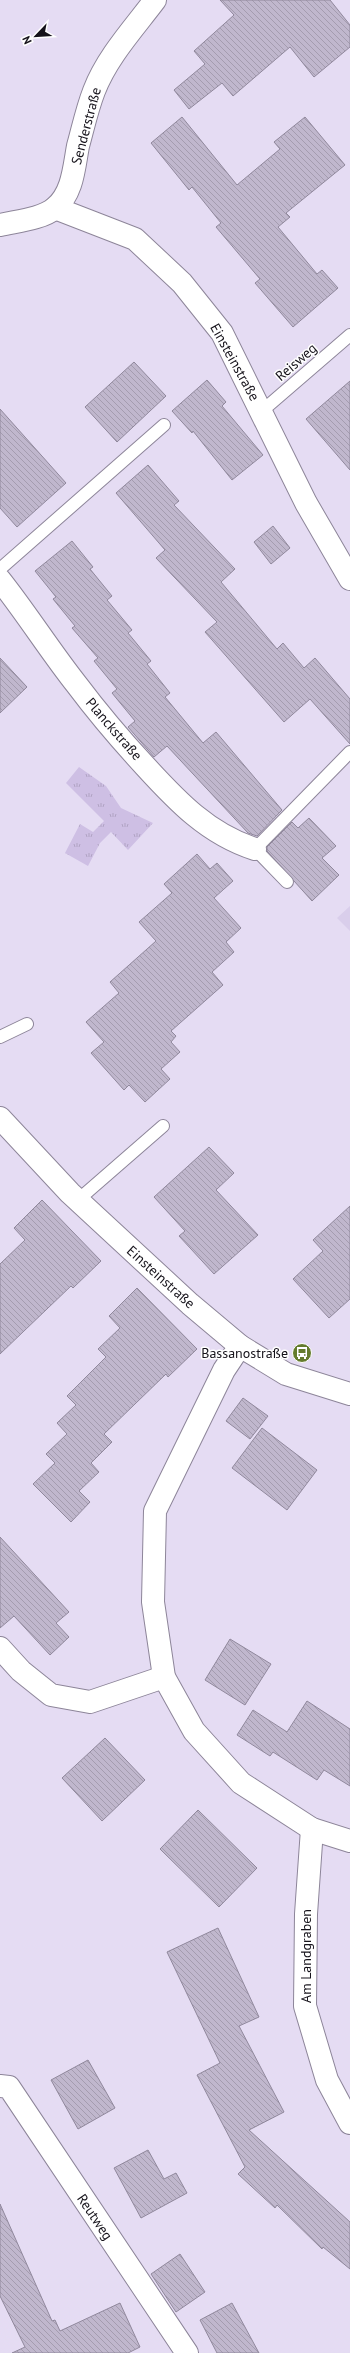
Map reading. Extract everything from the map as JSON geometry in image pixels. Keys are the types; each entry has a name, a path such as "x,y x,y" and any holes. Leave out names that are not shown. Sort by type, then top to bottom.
{"street":[{"name":"Senderstraße","path":"55,208 66,193 73,176 84,122 97,84 116,52 156,0"},
{"path":"0,225 34,217 55,208"},
{"name":"Einsteinstraße","path":"55,208 135,239 182,283 222,333 262,411 306,503 350,580"},
{"name":"Planckstraße","path":"0,580 27,614 76,684 114,732 164,786 200,820 233,842 255,848"},
{"name":"Einsteinstraße","path":"0,1118 78,1200 190,1304 240,1346 286,1374 350,1394"},
{"path":"240,1346 224,1370 155,1511 153,1602 164,1677 194,1731 241,1783 312,1829 350,1841"},
{"path":"0,1648 21,1671 51,1695 90,1702 164,1677"},
{"name":"Am Landgraben","path":"312,1829 306,1914 305,2006 327,2080 350,2123"},
{"name":"Reutweg","path":"0,2086 9,2087 186,2353"}],"lane":[{"name":"Reisweg","path":"262,411 350,335"},
{"path":"0,568 164,425"},
{"path":"287,882 255,848 350,752"},
{"path":"0,1037 27,1024"},
{"path":"78,1200 163,1126"}],"shaded area":[{"path":"350,906 350,931 337,918"}],"green space":[{"path":"79,767 106,786 121,808 153,823 128,850 111,832 100,843 88,866 65,853 80,824 93,832 104,821 66,783"}],"building":[{"path":"220,0 330,0 350,25 350,47 314,77 290,47 233,96 222,83 189,109 174,90 205,64 194,51 234,15"},
{"path":"182,117 237,185 280,149 274,142 305,117 345,165 286,213 290,217 278,227 317,274 322,270 338,288 293,327 255,283 260,279 216,227 221,223 192,187 189,190 151,143"},
{"path":"134,362 166,396 117,442 85,407"},
{"path":"207,380 226,402 222,406 263,455 232,480 193,431 192,433 172,411"},
{"path":"350,381 350,470 306,419"},
{"path":"0,409 66,483 17,527 0,508"},
{"path":"148,465 179,501 174,505 235,569 221,582 277,649 283,643 304,668 315,658 350,699 350,744 310,699 284,722 205,632 217,622 156,558 165,550 116,493"},
{"path":"273,526 290,548 271,564 254,542"},
{"path":"72,541 93,567 90,569 112,596 107,600 132,630 128,633 151,661 147,664 170,693 165,697 203,743 216,732 282,810 257,836 248,833 167,746 154,757 128,727 135,721 112,693 117,689 94,661 98,658 72,628 75,626 53,599 56,597 35,571"},
{"path":"0,658 27,687 0,713"},
{"path":"309,818 336,846 322,858 339,875 312,901 267,851 267,847 292,822 298,828"},
{"path":"197,854 210,869 217,863 233,881 214,898 241,928 226,942 234,952 212,972 223,985 171,1031 176,1036 171,1042 180,1052 161,1069 170,1079 145,1102 129,1085 124,1090 91,1053 104,1042 86,1022 119,993 110,982 156,941 139,922 172,893 164,884"},
{"path":"209,1147 234,1173 216,1190 258,1235 214,1274 179,1236 185,1231 154,1197"},
{"path":"42,1200 101,1261 73,1288 71,1286 0,1354 0,1264 25,1240 14,1228"},
{"path":"350,1206 350,1299 329,1318 293,1279 323,1251 313,1240"},
{"path":"137,1288 197,1349 168,1377 166,1374 104,1434 112,1442 91,1463 99,1472 79,1491 90,1502 71,1522 33,1484 55,1463 46,1454 67,1434 57,1423 76,1405 67,1396 106,1357 98,1349 120,1328 109,1316"},
{"path":"243,1398 268,1416 250,1439 226,1421"},
{"path":"262,1428 317,1470 287,1510 232,1468"},
{"path":"0,1537 69,1612 56,1623 69,1637 50,1655 14,1616 0,1628"},
{"path":"230,1639 271,1664 245,1705 205,1680"},
{"path":"307,1701 350,1729 350,1786 324,1770 317,1780 273,1752 270,1756 237,1735 253,1710 287,1732"},
{"path":"105,1738 145,1780 102,1821 62,1778"},
{"path":"198,1810 257,1868 219,1907 160,1849"},
{"path":"218,1928 259,2017 239,2026 284,2112 249,2130 350,2222 350,2269 323,2247 322,2249 277,2205 275,2208 238,2174 245,2167 197,2075 220,2063 167,1952"},
{"path":"88,2060 115,2108 78,2129 51,2080"},
{"path":"148,2150 164,2179 176,2173 187,2193 141,2218 114,2168"},
{"path":"0,2204 52,2321 55,2320 60,2331 120,2303 140,2347 128,2353 12,2353 25,2347 0,2296"},
{"path":"180,2254 205,2292 176,2312 151,2274"},
{"path":"232,2303 259,2353 217,2353 200,2320"}],"place":[{"name":"Bassanostraße","path":"302,1353"}]}
